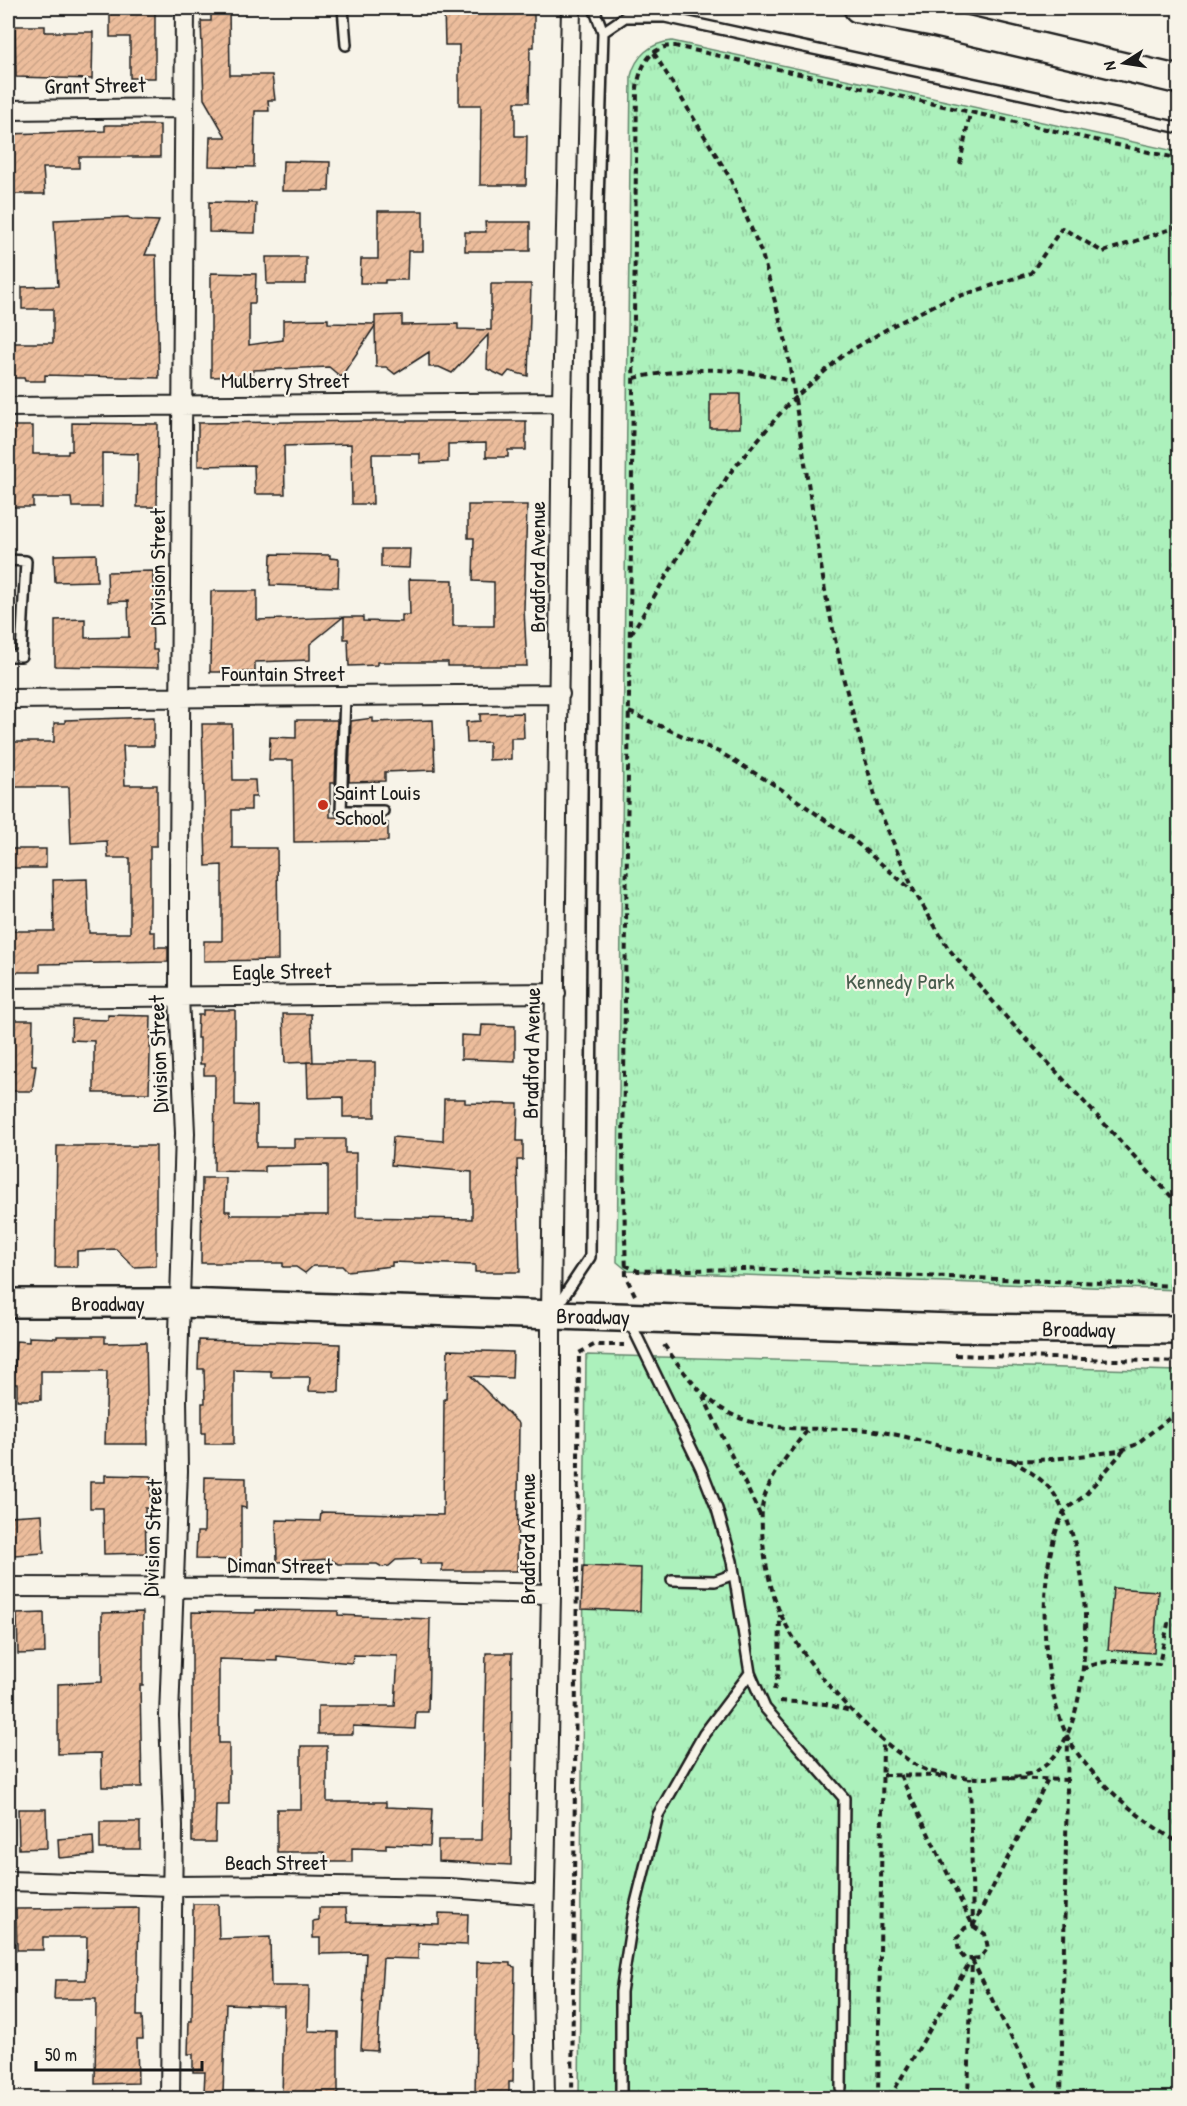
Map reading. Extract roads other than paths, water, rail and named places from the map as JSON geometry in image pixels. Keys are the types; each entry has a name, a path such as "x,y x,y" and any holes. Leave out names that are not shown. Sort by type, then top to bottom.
{"main road":[{"path":"858,8 933,15 1179,80"},
{"name":"Broadway","path":"8,1303 181,1302 953,1328 1179,1330"}],"street":[{"name":"Division Street","path":"170,2098 172,1886 169,1716 185,1133 180,996 185,8"},
{"name":"Bradford Avenue","path":"545,2098 544,1895 551,1594 551,1315 562,402 571,8"},
{"name":"Grant Street","path":"8,110 183,108"},
{"name":"Mulberry Street","path":"8,407 562,402"},
{"name":"Fountain Street","path":"8,699 560,694"},
{"name":"Eagle Street","path":"8,998 556,993"},
{"name":"Diman Street","path":"8,1587 301,1588 551,1594"},
{"name":"Beach Street","path":"8,1881 172,1886 449,1888 544,1895"}],"lane":[{"path":"343,8 345,45"},
{"path":"551,1315 591,1257 598,216 603,32 594,8"},
{"path":"603,32 625,17 665,17 1179,128"},
{"path":"8,560 26,561 21,656 8,656"},
{"path":"345,696 341,811 383,811"},
{"path":"638,1317 640,1345 701,1468 717,1509 734,1574 750,1673 765,1708 844,1798 841,2088"},
{"path":"672,1580 715,1581 734,1574"},
{"path":"621,2098 621,1992 633,1916 658,1815 704,1734 750,1673"}],"place":[{"name":"Saint Louis School","path":"323,805"}],"park label":[{"name":"Kennedy Park","path":"900,981"}]}
